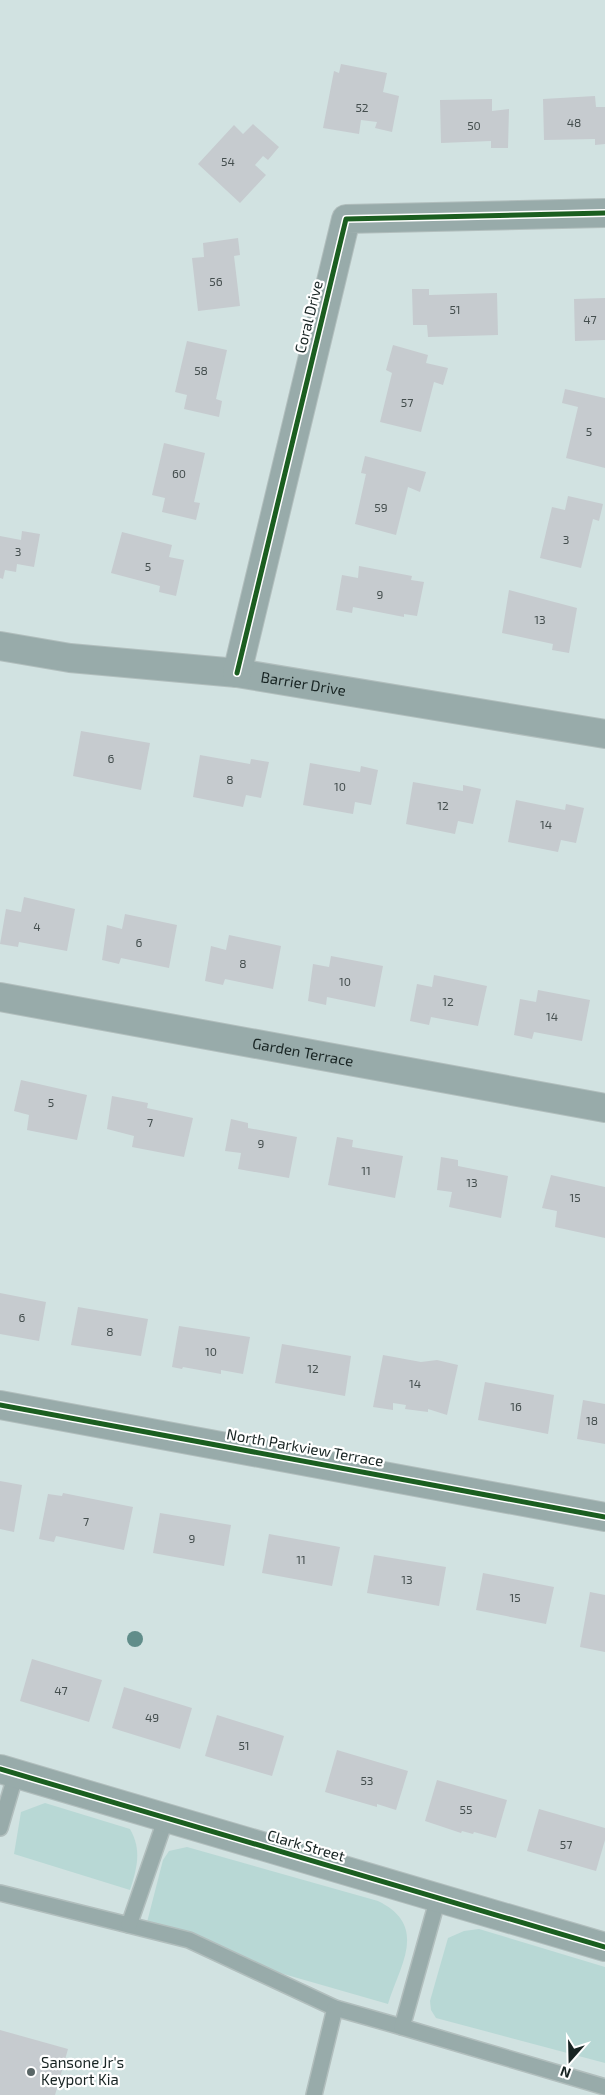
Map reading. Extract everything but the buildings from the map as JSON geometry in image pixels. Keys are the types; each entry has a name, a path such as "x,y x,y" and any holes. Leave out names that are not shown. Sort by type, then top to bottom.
{"street":[{"name":"Coral Drive","path":"237,673 346,219 605,213"},
{"name":"Barrier Drive","path":"0,646 70,658 237,673 605,734"},
{"name":"Garden Terrace","path":"0,997 605,1108"},
{"name":"North Parkview Terrace","path":"0,1405 605,1516"},
{"name":"Clark Street","path":"7,1771 605,1947"}],"lane":[{"path":"0,1828 7,1771"},
{"path":"129,1925 166,1818"},
{"path":"0,1893 189,1940 335,2008 605,2087"},
{"path":"402,2027 438,1898"},
{"path":"314,2095 335,2008"}],"shaded area":[{"path":"45,1803 130,1829 136,1844 137,1859 130,1890 14,1854 21,1812"},
{"path":"187,1847 378,1901 394,1911 403,1922 407,1934 407,1947 404,1961 388,2004 144,1934 163,1860 169,1851"},
{"path":"479,1929 605,1967 605,2063 436,2018 431,2010 430,2001 448,1938 464,1931"}],"cycle path":[{"path":"237,673 346,219 605,213"},
{"path":"0,1405 605,1517"},
{"path":"0,1769 605,1947"}],"place":[{"name":"Sansone Jr's Keyport Kia","path":"31,2072"}]}
